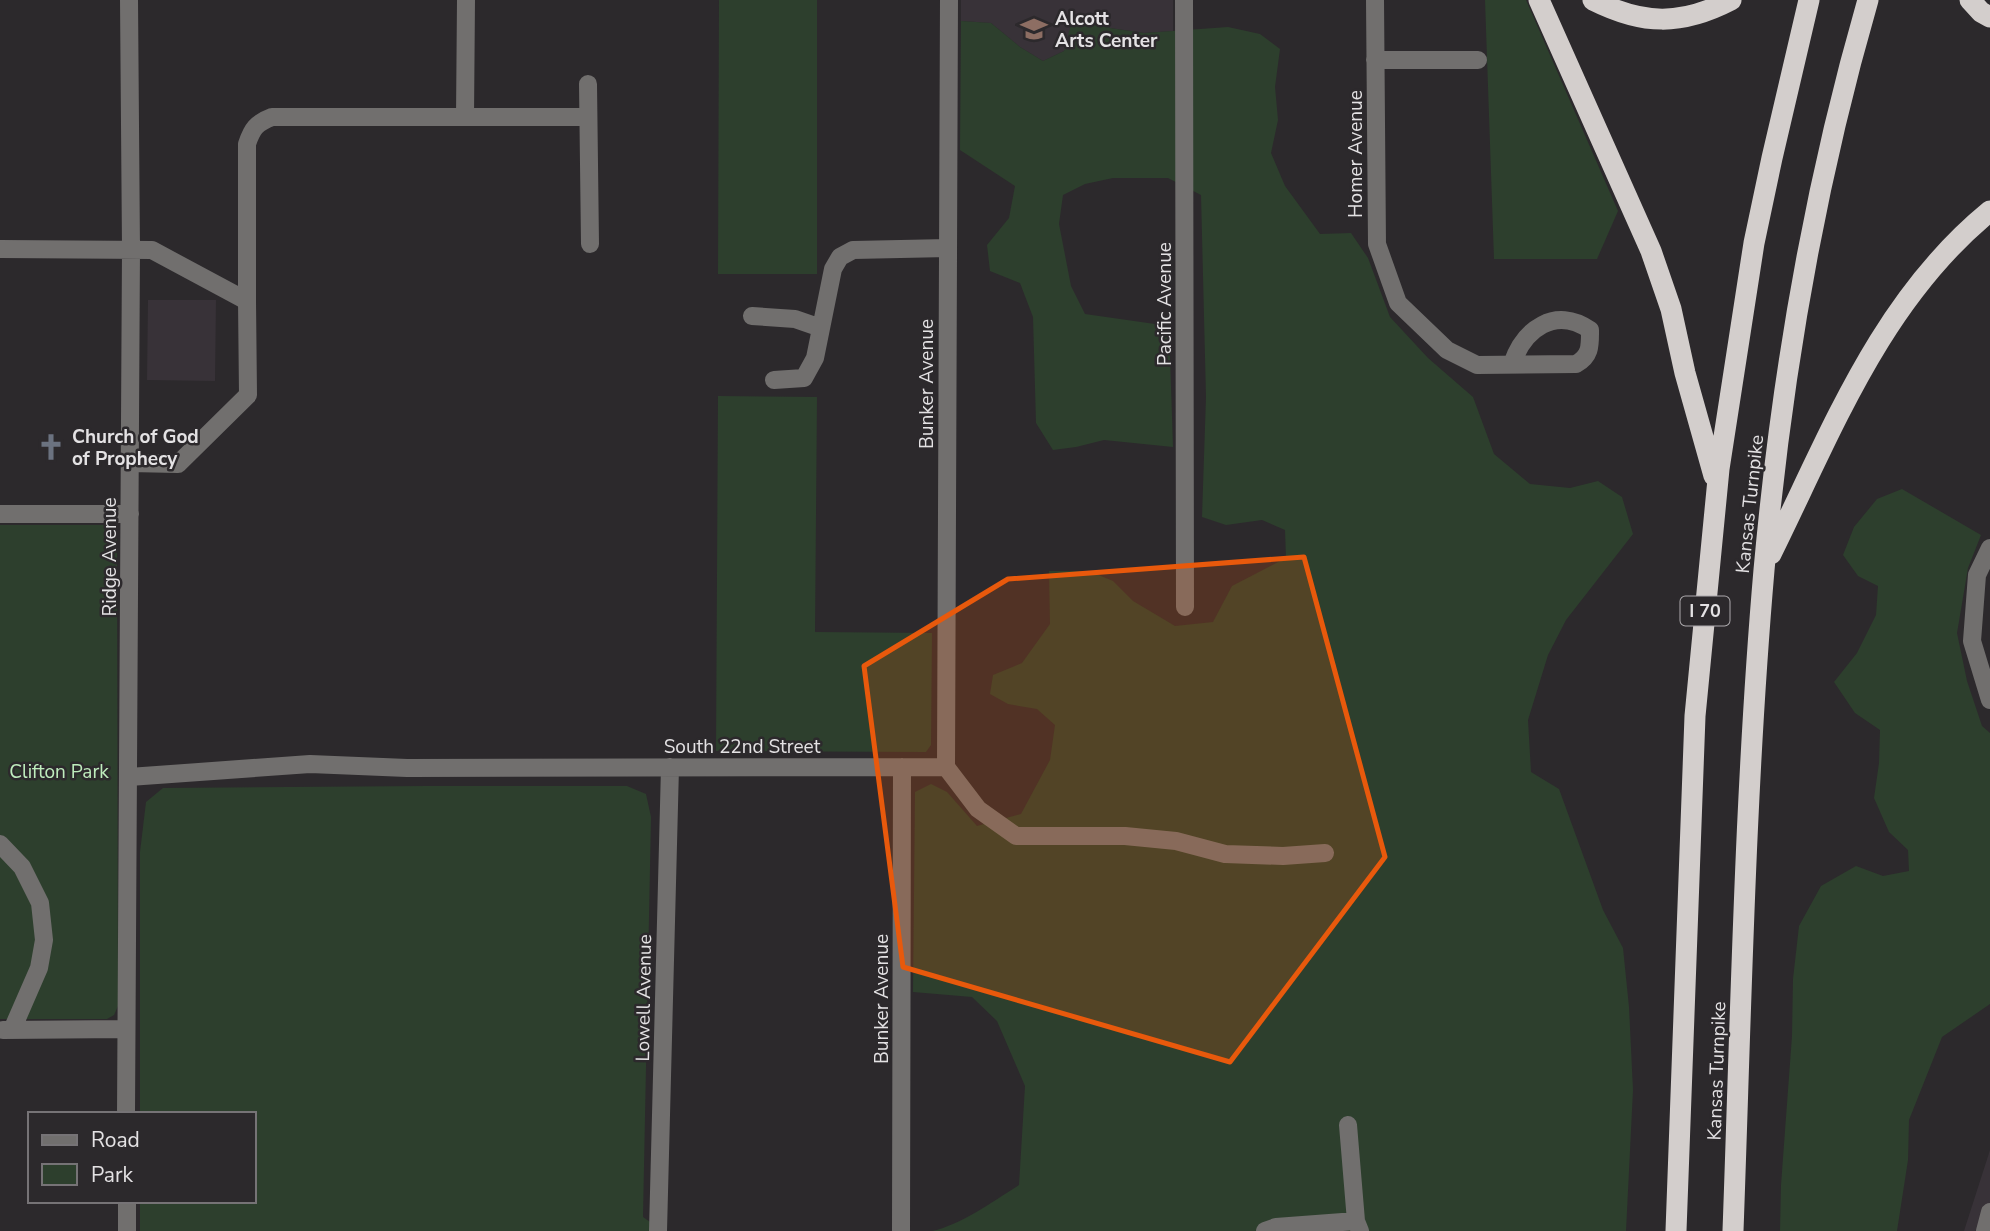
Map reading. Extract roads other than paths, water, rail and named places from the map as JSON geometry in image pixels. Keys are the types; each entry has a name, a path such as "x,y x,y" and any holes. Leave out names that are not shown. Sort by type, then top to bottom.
{"highway":[{"path":"1539,0 1651,251 1671,309 1685,373 1717,488"},
{"path":"1593,0 1613,10 1644,19 1677,20 1713,10 1731,0"},
{"name":"Kansas Turnpike","path":"1676,1231 1695,716 1717,488 1730,386 1754,243 1809,0"},
{"name":"Kansas Turnpike","path":"1733,1231 1752,732 1764,569 1778,447 1799,308 1821,190 1854,46 1868,0"},
{"path":"1970,0 1990,17"},
{"path":"1764,569 1860,372 1891,321 1927,271 1990,211"}],"street":[{"name":"Ridge Avenue","path":"126,1112 131,249 129,0"},
{"path":"466,0 466,117"},
{"name":"Bunker Avenue","path":"946,768 949,0"},
{"name":"Pacific Avenue","path":"1184,0 1185,607"},
{"name":"Homer Avenue","path":"1375,0 1377,244 1398,303 1447,350 1477,365 1512,364"},
{"path":"1376,60 1478,60"},
{"path":"588,84 590,244"},
{"path":"130,463 178,464 248,395 247,144 252,129 260,121 272,117 588,117"},
{"path":"774,380 804,378 815,358 828,287 840,257 853,250 948,248"},
{"path":"0,249 152,250 247,301"},
{"path":"752,316 795,319 821,328"},
{"path":"1571,320 1590,330 1590,348 1585,359 1576,364 1512,364 1518,347 1528,334 1542,324 1571,320"},
{"path":"0,514 130,514"},
{"path":"1990,548 1977,575 1972,640 1990,700"},
{"name":"South 22nd Street","path":"128,777 310,764 407,768 946,768"},
{"name":"Lowell Avenue","path":"658,1231 670,767"},
{"name":"Bunker Avenue","path":"901,1231 902,767"},
{"path":"946,768 978,809 1016,836 1125,836 1176,841 1225,854 1283,856 1325,853"},
{"path":"0,844 22,866 40,903 44,940 39,968 6,1030 125,1029"},
{"path":"1265,1231 1276,1227 1358,1226 1348,1125"},
{"path":"127,1203 127,1231"},
{"path":"1985,1231 1990,1212"}],"place":[{"name":"Alcott Arts Center","path":"1034,29"},
{"name":"Church of God of Prophecy","path":"51,447"}],"park label":[{"name":"Clifton Park","path":"59,771"}]}
